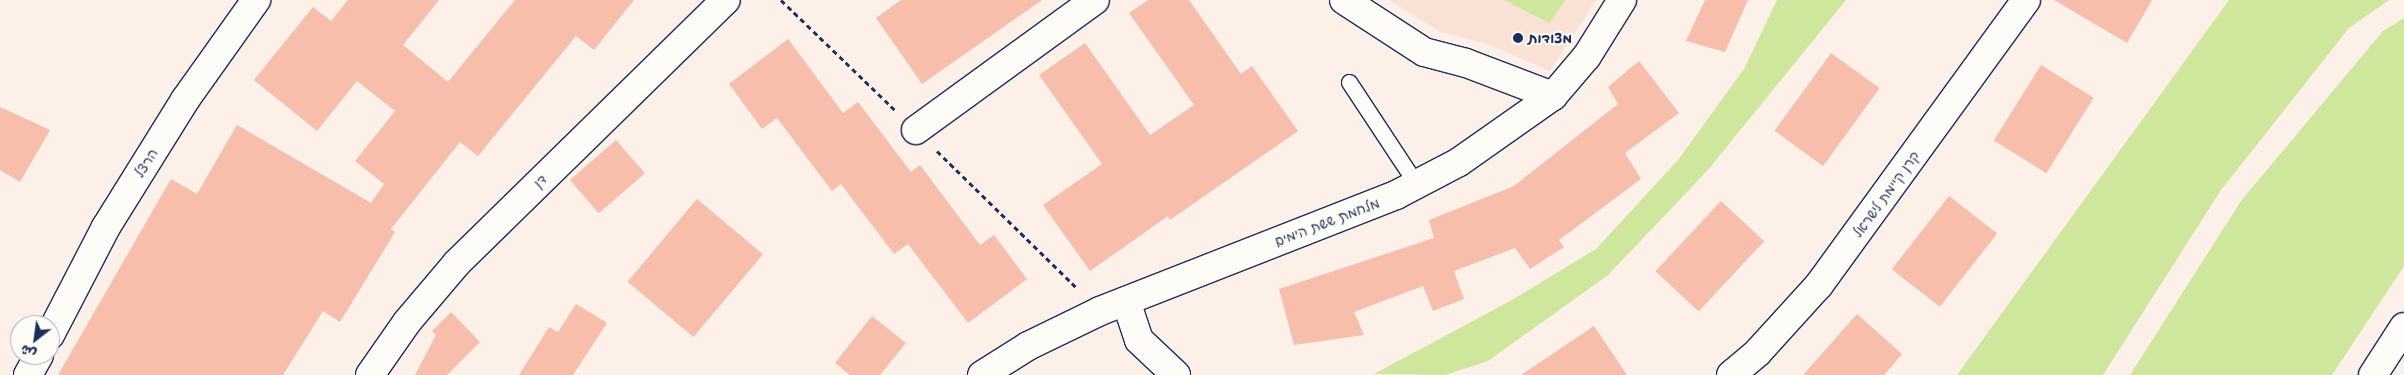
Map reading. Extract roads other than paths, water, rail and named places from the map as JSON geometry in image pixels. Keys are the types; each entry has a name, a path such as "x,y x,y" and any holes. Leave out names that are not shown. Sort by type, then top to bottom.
{"street":[{"name":"הרצל","path":"60,316 112,218 185,100 256,0"},
{"name":"דן","path":"370,375 407,322 456,263 726,0"},
{"path":"916,130 1095,0"},
{"path":"1344,0 1424,52 1466,63 1553,96"},
{"name":"מלחמת ששת הימים","path":"982,375 1028,346 1100,312 1417,185 1468,157 1553,96 1587,56 1622,0"},
{"name":"קרן קיימת לישראל","path":"1730,375 1758,352 1819,285 2026,0"},
{"path":"1126,301 1139,340 1176,375"},
{"path":"2373,375 2404,327"}],"lane":[{"path":"1349,82 1417,185"}],"place":[{"name":"מצודות","path":"1518,38"}]}
